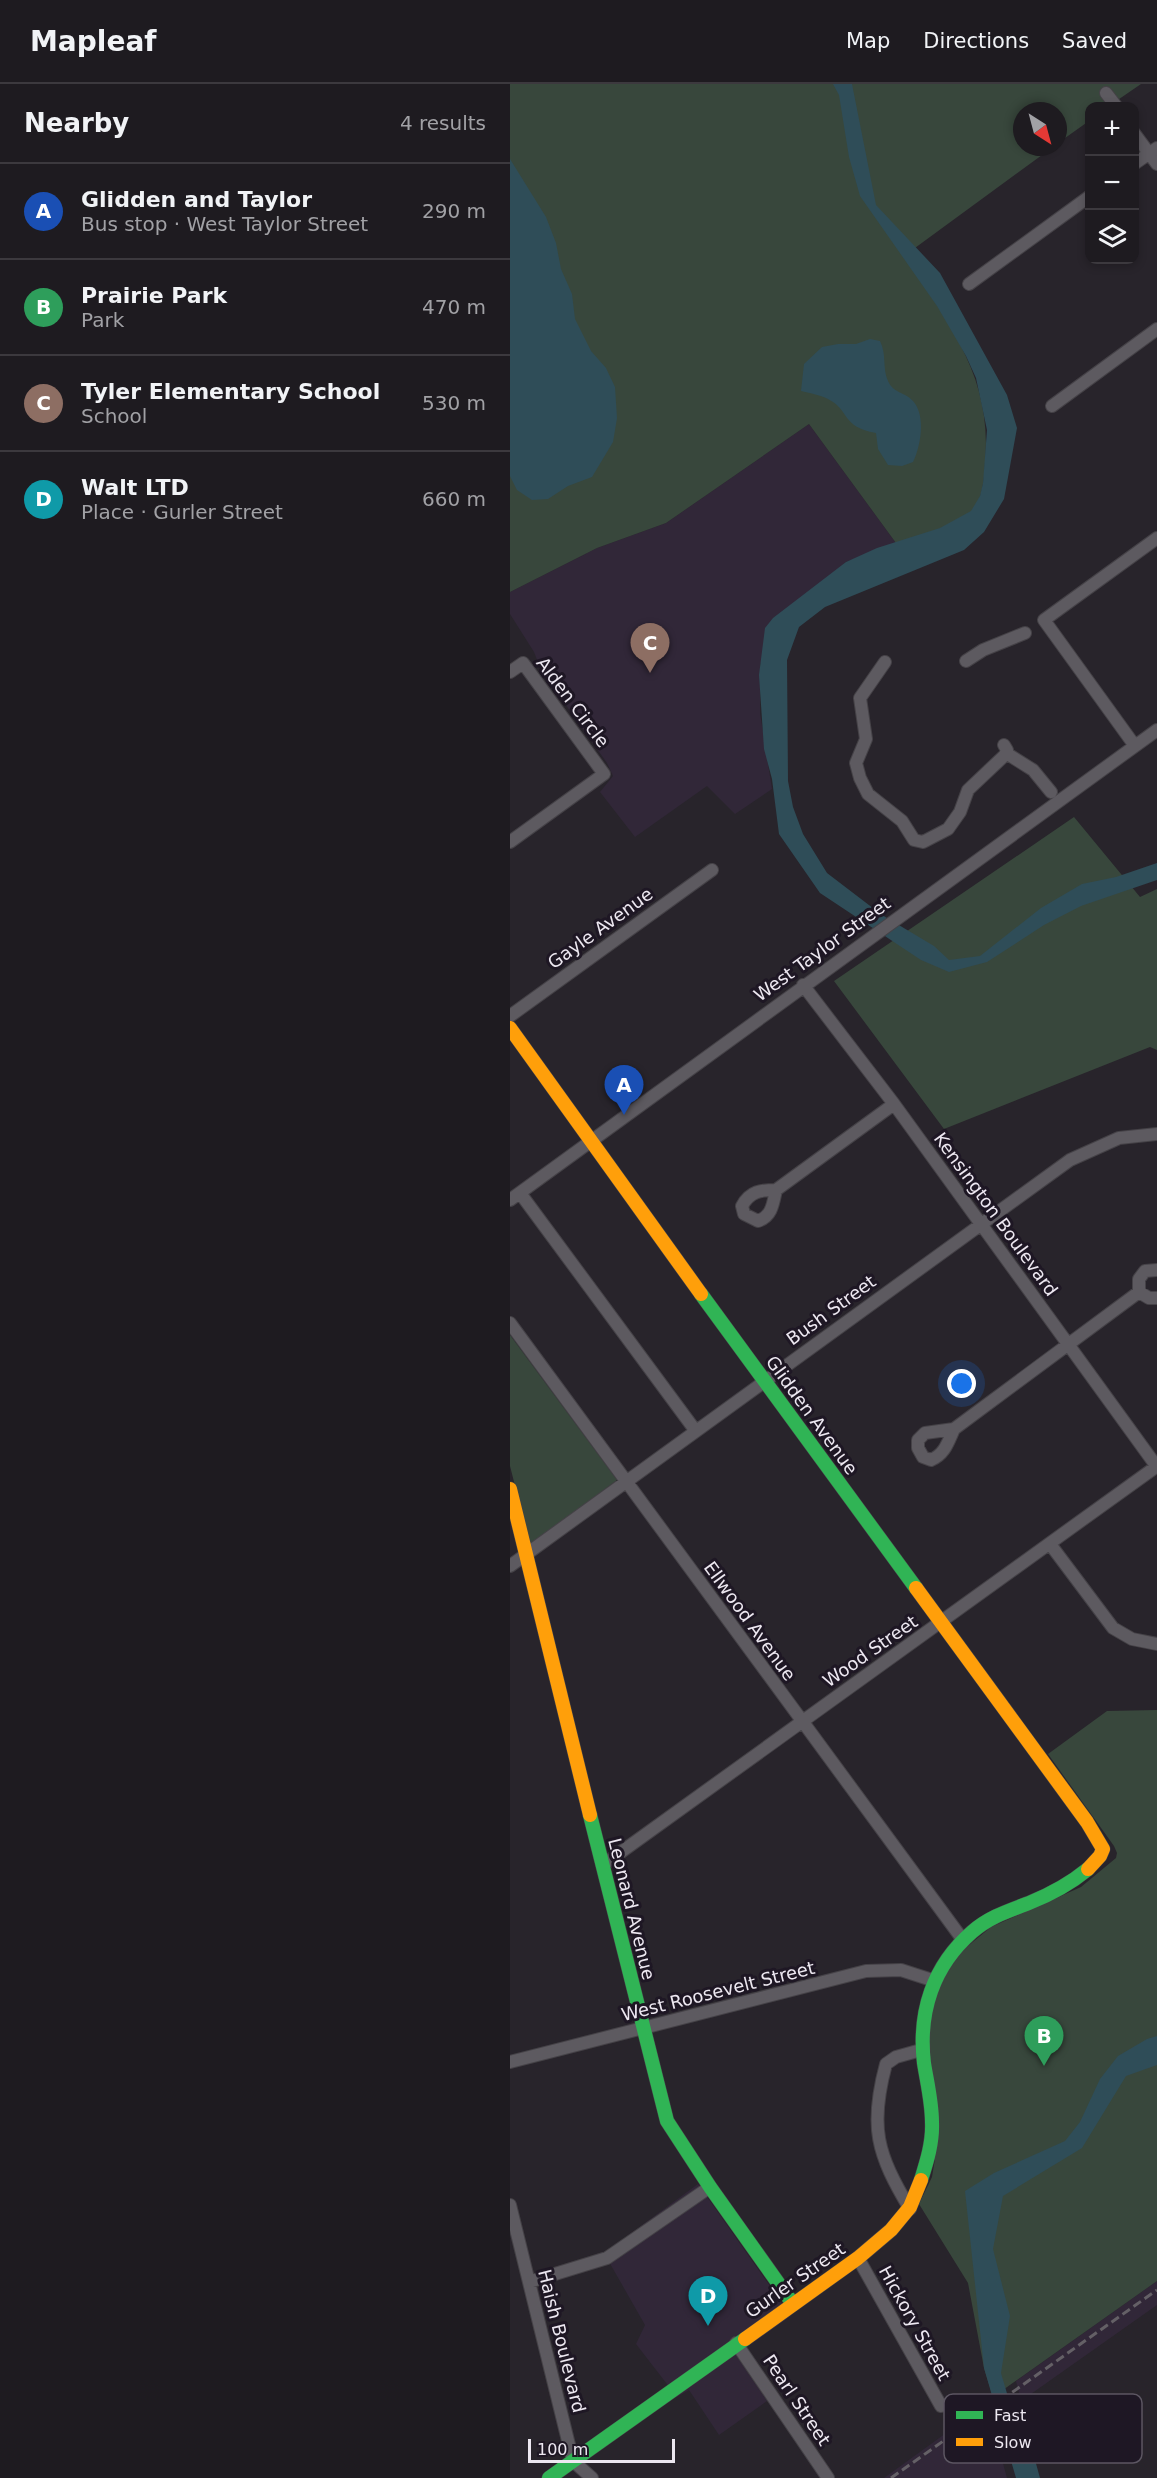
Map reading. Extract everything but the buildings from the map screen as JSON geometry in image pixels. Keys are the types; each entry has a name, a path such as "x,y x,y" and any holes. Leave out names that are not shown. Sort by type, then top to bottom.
{"street":[{"path":"1106,93 1113,102"},
{"path":"1139,137 1153,150 1157,164"},
{"path":"1139,160 1153,150"},
{"path":"969,284 1085,199"},
{"path":"1052,406 1157,329"},
{"path":"1135,746 1044,620 1157,538"},
{"path":"966,661 983,650 1025,633"},
{"path":"885,662 860,698 866,739 856,762 860,778 868,794 902,821 914,840 923,842 948,829 960,812 968,789 1000,761 1005,749 1033,770 1051,792"},
{"name":"Alden Circle","path":"510,672 523,663 604,774 510,843"},
{"name":"West Taylor Street","path":"515,1196 1157,730"},
{"name":"Gayle Avenue","path":"510,1016 712,870"},
{"name":"Kensington Boulevard","path":"803,985 894,1104 1157,1466"},
{"name":"Glidden Avenue","path":"510,1028 590,1142 1087,1822 1103,1848 1101,1856 1092,1865 1061,1886 1034,1900 998,1913 963,1940"},
{"path":"777,1190 894,1104"},
{"name":"Bush Street","path":"510,1566 1062,1165 1081,1154 1119,1138 1157,1134"},
{"path":"515,1196 695,1430"},
{"path":"1139,1292 1138,1283 1142,1275 1150,1269 1157,1270"},
{"path":"954,1429 1139,1292"},
{"path":"1139,1292 1149,1298 1157,1298"},
{"name":"Ellwood Avenue","path":"510,1323 963,1940"},
{"name":"Wood Street","path":"603,1865 1157,1466"},
{"name":"Leonard Avenue","path":"510,1489 642,2030 667,2121 710,2187 793,2304"},
{"path":"1050,1544 1113,1628 1132,1639 1157,1644"},
{"path":"910,2209 929,2158 932,2131 932,2115 921,2050 923,2017 935,1981 963,1940"},
{"name":"West Roosevelt Street","path":"510,2062 875,1970 901,1970 935,1981"},
{"path":"910,2209 881,2154 877,2135 877,2111 886,2064 896,2057 921,2050"},
{"path":"529,2282 607,2259 710,2187"},
{"name":"Haish Boulevard","path":"510,2205 514,2242 529,2282 573,2461"},
{"name":"Gurler Street","path":"549,2478 858,2258 894,2227 910,2209"},
{"name":"Hickory Street","path":"858,2258 941,2406"},
{"name":"Pearl Street","path":"736,2343 828,2478"},
{"path":"573,2461 592,2478"}],"shaded area":[{"path":"809,424 896,543 846,562 760,664 760,713 772,789 735,814 707,786 635,837 600,792 613,776 607,763 541,670 534,652 510,614 510,592 597,548 666,523"},
{"path":"698,2184 791,2316 736,2355 767,2401 719,2435 689,2390 677,2397 636,2344 645,2325 604,2253"},
{"path":"1157,2281 1157,2305 1031,2394 1019,2394 1016,2381"},
{"path":"944,2435 944,2463 1003,2463 1007,2478 884,2478"}],"green space":[{"path":"510,84 1141,84 1115,102 1085,102 1085,124 1067,137 1067,102 1013,102 1013,156 1041,156 904,256 952,329 975,378 982,404 986,432 983,482 979,501 966,516 936,530 896,543 809,424 666,523 597,548 510,592"},
{"path":"1074,817 1140,897 1157,889 1157,1050 1150,1047 944,1129 834,981"},
{"path":"510,1335 617,1480 530,1545 510,1466"},
{"path":"1157,1710 1157,2281 997,2394 992,2394 984,2368 968,2283 919,2204 932,2177 935,2159 929,2029 937,1991 963,1950 991,1927 1081,1887 1116,1858 1117,1853 1114,1846 1048,1754 1107,1711"}],"water":[{"path":"833,84 852,84 876,205 940,273 1007,395 1017,428 1004,499 984,532 964,550 825,607 799,627 787,660 788,781 793,807 803,834 827,873 882,915 934,946 949,960 980,956 1041,908 1082,884 1116,877 1157,863 1157,880 1081,906 1044,925 987,962 949,972 921,960 820,893 779,834 772,779 764,749 759,675 765,628 773,618 846,562 877,548 940,528 971,511 980,496 983,483 987,430 976,378 937,306 860,196 849,157 839,95"},
{"path":"510,159 546,217 556,243 561,269 572,294 575,319 591,351 606,368 615,387 617,418 613,442 592,477 568,486 548,499 532,500 517,490 510,476"},
{"path":"870,339 880,341 886,376 890,385 913,401 920,414 921,431 916,455 913,462 902,466 888,465 878,449 876,433 851,423 840,408 828,399 801,391 804,364 822,347 856,344"},
{"path":"1157,2036 1157,2065 1126,2076 1082,2148 1003,2196 993,2249 1010,2316 1001,2373 1007,2394 992,2394 984,2368 965,2191 994,2173 1065,2141 1080,2122 1100,2079 1118,2056 1147,2039"},
{"path":"1012,2463 1036,2463 1040,2478 1016,2478"}],"railway":[{"path":"1010,2394 1157,2290"},
{"path":"891,2478 944,2441"}],"traffic: fast":[{"path":"701,1294 916,1588"},
{"path":"590,1815 667,2121 710,2187 793,2304"},
{"path":"921,2180 932,2137 931,2107 924,2063 923,2026 926,2008 938,1975 958,1945 985,1922 1037,1900 1088,1869"},
{"path":"549,2478 745,2339"}],"traffic: slow":[{"path":"510,1028 701,1294"},
{"path":"510,1489 590,1815"},
{"path":"916,1588 1087,1822 1103,1849 1088,1869"},
{"path":"745,2339 858,2258 891,2230 910,2207 921,2180"}],"place":[{"name":"Tyler Elementary School","path":"650,673"},
{"name":"Glidden and Taylor","path":"624,1115"},
{"name":"Prairie Park","path":"1044,2066"},
{"name":"Walt LTD","path":"708,2326"}]}
